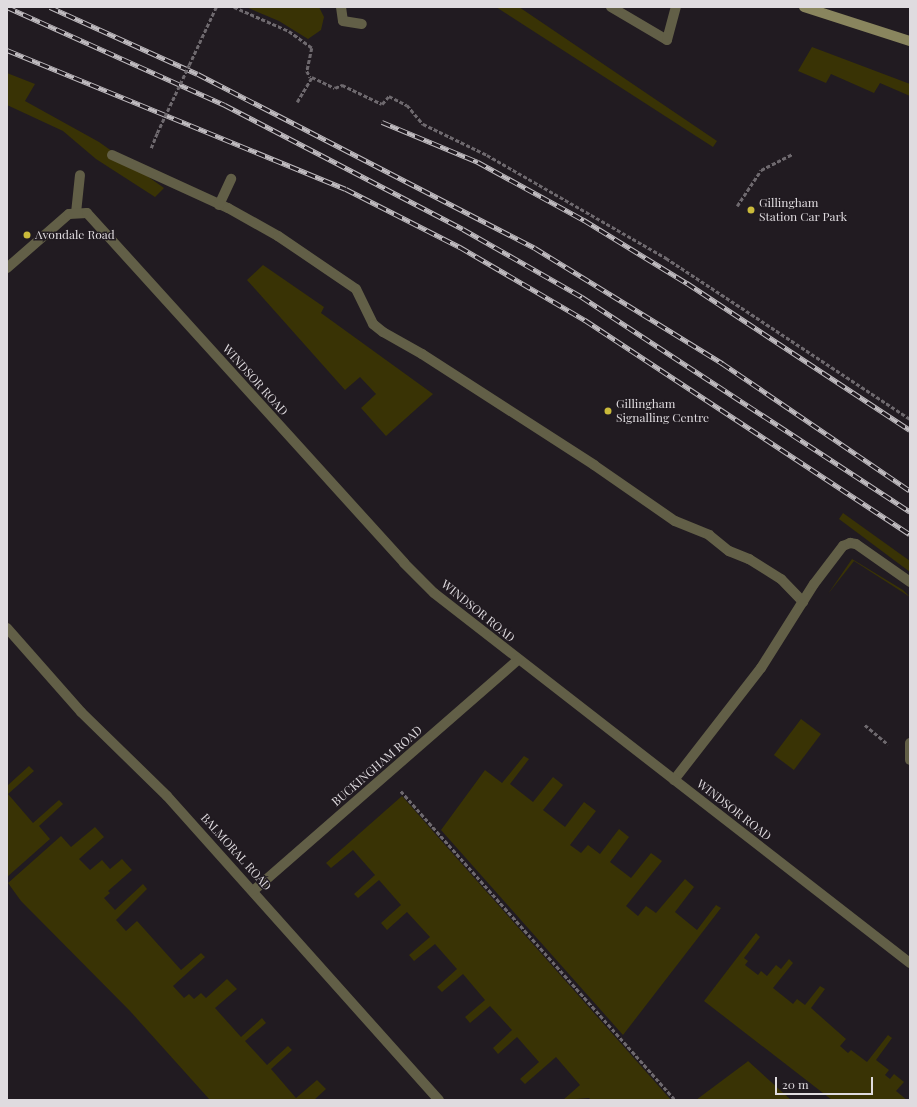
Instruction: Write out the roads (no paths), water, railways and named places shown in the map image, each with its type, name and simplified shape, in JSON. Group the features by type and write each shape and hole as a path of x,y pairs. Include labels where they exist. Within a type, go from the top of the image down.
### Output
{"street":[{"path":"341,7 343,21 362,24"},
{"path":"611,7 667,40 676,7"},
{"path":"804,7 905,40"},
{"path":"112,154 220,204 278,236 353,286 373,324 383,332 422,354 594,465 675,521 709,535 728,551 749,559 780,579 803,602"},
{"path":"7,268 69,214 76,213 80,175"},
{"path":"220,204 231,180"},
{"name":"WINDSOR ROAD","path":"76,213 87,213 404,563 434,593 518,660 910,963"},
{"path":"674,780 761,668 838,550 850,543 910,582"},
{"name":"BALMORAL ROAD","path":"7,628 81,712 167,796 254,891 439,1100"},
{"name":"BUCKINGHAM ROAD","path":"254,891 518,660"},
{"path":"910,743 910,760"}],"railway":[{"path":"7,7 225,105 463,229 582,297 910,512"},
{"path":"50,7 198,74 535,248 722,363 910,491"},
{"path":"7,50 346,189 460,247 585,320 910,534"},
{"path":"382,122 478,162 584,220 687,283 910,430"}],"place":[{"name":"Gillingham Station Car Park","path":"751,210"},
{"name":"Avondale Road","path":"27,235"},
{"name":"Gillingham Signalling Centre","path":"608,411"}]}
